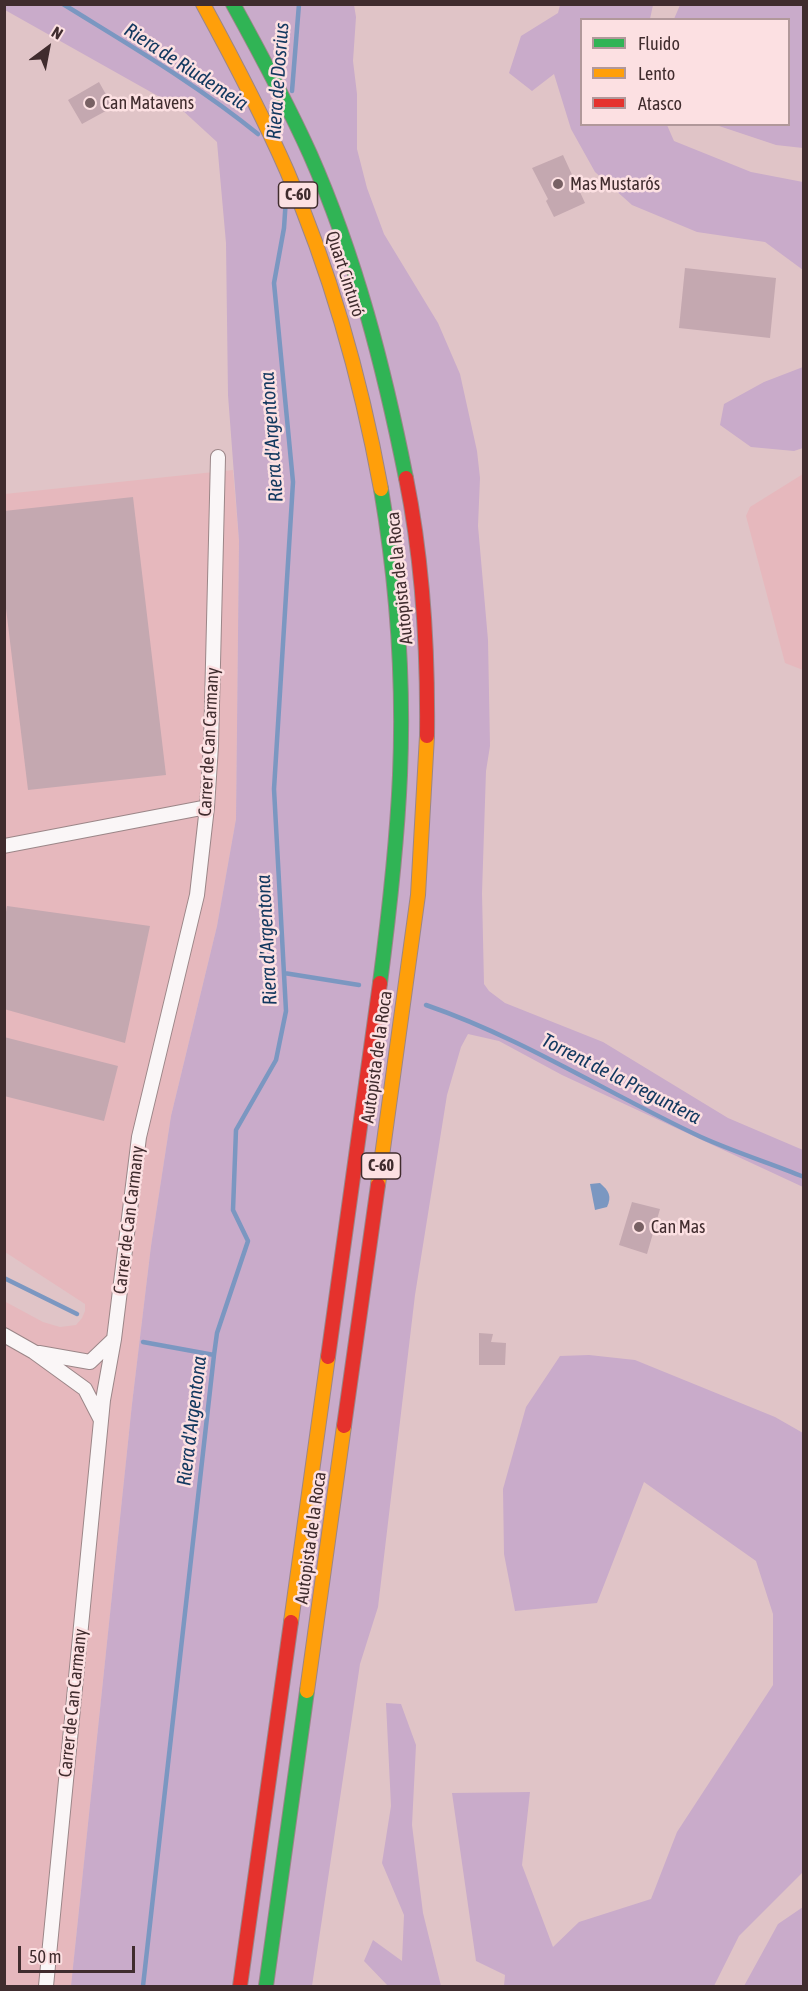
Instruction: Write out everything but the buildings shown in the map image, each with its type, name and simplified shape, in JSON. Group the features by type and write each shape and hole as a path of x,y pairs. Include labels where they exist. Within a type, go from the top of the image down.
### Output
{"highway":[{"name":"Quart Cinturó","path":"203,4 276,142 309,222 342,322 363,397"},
{"name":"Quart Cinturó","path":"233,4 284,99 315,169 342,235 377,346"},
{"name":"Autopista de la Roca","path":"266,1986 412,940 418,895 426,788 426,654 419,569 395,421 377,346"},
{"name":"Autopista de la Roca","path":"240,1986 395,868 401,707 395,585 387,521 363,397"}],"street":[{"name":"Carrer de Can Carmany","path":"46,1986 103,1400 114,1339 139,1137 196,895 207,807 211,746 218,457"},
{"path":"4,846 207,807"},
{"path":"4,1335 34,1352 85,1389 102,1422"},
{"path":"34,1352 90,1362 114,1339"}],"shaded area":[{"path":"5,4 354,5 356,17 353,61 357,94 357,149 367,188 384,234 438,323 460,374 477,451 480,478 478,526 488,640 490,746 486,771 482,893 484,984 489,991 505,1003 603,1042 728,1118 803,1150 803,1187 562,1075 499,1041 468,1034 461,1047 447,1095 415,1295 378,1607 360,1664 312,1986 71,1986 132,1404 151,1246 171,1116 217,926 236,819 239,541 228,395 226,243 217,142 181,109 5,10"},
{"path":"560,5 653,5 650,18 580,18 580,126 667,126 674,141 751,172 803,182 803,270 765,242 697,232 632,205 595,172 571,129 554,74 532,91 509,73 521,36 558,13"},
{"path":"680,5 803,5 803,148 776,145 719,126 790,126 790,18 674,18"},
{"path":"803,367 803,448 794,451 751,447 720,425 724,404 764,382"},
{"path":"233,470 239,541 236,819 217,926 171,1116 151,1246 132,1404 71,1986 5,1986 4,1301 43,1322 60,1327 76,1325 85,1311 85,1304 5,1252 5,494"},
{"path":"803,474 803,670 785,663 746,516 750,507"},
{"path":"589,1355 635,1360 775,1417 803,1433 803,1872 739,1936 714,1986 504,1986 505,1975 476,1961 452,1793 530,1792 522,1865 553,1947 579,1922 651,1899 677,1832 773,1685 773,1614 756,1561 644,1482 597,1603 515,1611 504,1554 503,1489 526,1407 560,1356"},
{"path":"386,1703 401,1704 416,1745 412,1825 423,1913 441,1986 388,1986 364,1961 373,1940 402,1961 404,1915 382,1863 391,1806"},
{"path":"803,1907 803,1986 744,1986 778,1924"}],"water":[{"path":"600,1183 607,1191 609,1200 607,1207 595,1210 590,1184"}],"waterway":[{"name":"Riera de Riudemeia","path":"63,4 187,82 258,134"},
{"name":"Riera de Dosrius","path":"292,91 299,4"},
{"name":"Riera d'Argentona","path":"143,1986 217,1333 248,1241 233,1210 236,1130 276,1060 286,1011 274,789 293,482 274,283 284,228 286,198"},
{"path":"284,973 359,985"},
{"name":"Torrent de la Preguntera","path":"426,1005 462,1018 531,1050 701,1137 804,1177"},
{"path":"4,1278 77,1314"},
{"path":"143,1342 214,1355"}],"traffic: fast":[{"path":"233,4 310,154 341,233 378,355 406,478"},
{"path":"380,983 395,853 401,739 398,632 381,489"},
{"path":"266,1986 307,1691"}],"traffic: slow":[{"path":"203,4 247,87 303,209 343,327 364,408 381,489"},
{"path":"378,1185 418,895 427,736"},
{"path":"291,1622 328,1357"},
{"path":"307,1691 344,1426"}],"traffic: jam":[{"path":"406,478 417,542 423,606 427,671 427,736"},
{"path":"328,1357 380,983"},
{"path":"344,1426 378,1185"},
{"path":"240,1986 291,1622"}],"place":[{"name":"Can Matavens","path":"90,103"},
{"name":"Mas Mustarós","path":"558,184"},
{"name":"Can Mas","path":"639,1227"}]}
